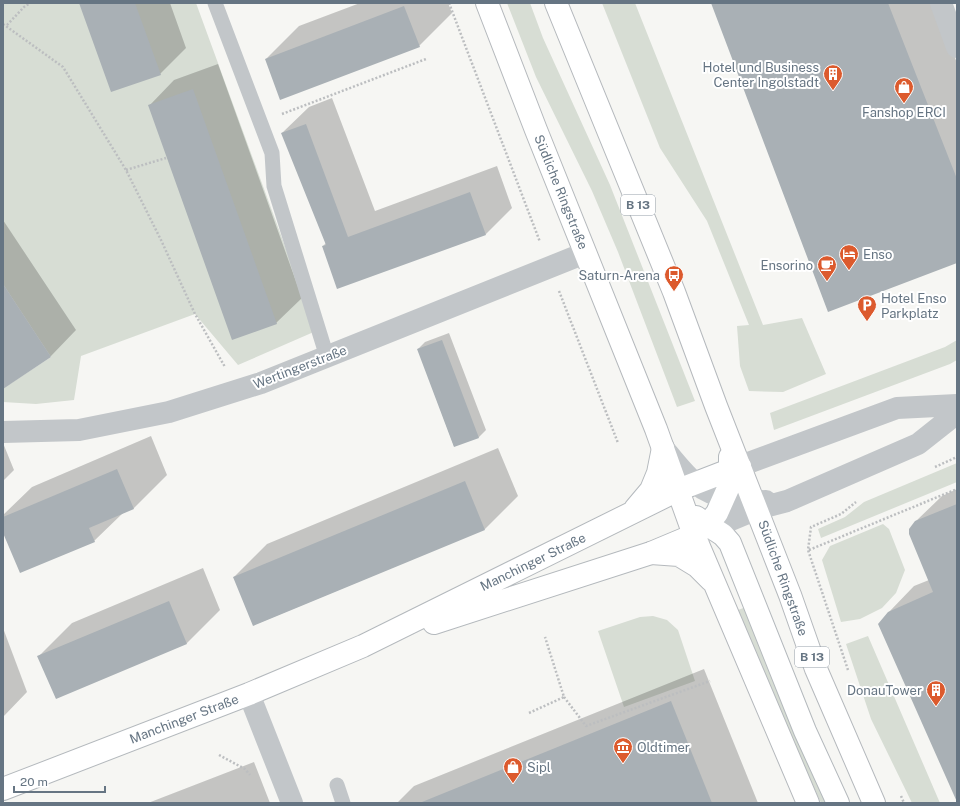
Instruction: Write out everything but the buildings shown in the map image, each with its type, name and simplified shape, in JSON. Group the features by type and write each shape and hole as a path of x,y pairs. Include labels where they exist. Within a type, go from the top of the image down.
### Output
{"main road":[{"name":"Südliche Ringstraße","path":"487,3 663,448 686,487 686,514 705,529 723,534 730,543 805,731 838,803"},
{"name":"Südliche Ringstraße","path":"556,3 674,292 730,441 735,468 755,505 790,595 816,669 874,803"},
{"path":"632,513 651,490 658,473 663,448"},
{"name":"Südliche Ringstraße","path":"724,498 735,468"},
{"path":"632,513 686,487 735,468"},
{"path":"705,529 717,513 724,498"},
{"name":"Manchinger Straße","path":"3,789 249,694 363,646 632,513 670,509 686,514"},
{"name":"Südliche Ringstraße","path":"705,529 714,584 808,803"},
{"name":"Manchinger Straße","path":"363,646 651,553 705,529"},
{"path":"651,553 680,555 697,566 714,584"}],"street":[{"path":"941,3 957,47"},
{"name":"Wertingerstraße","path":"3,432 79,430 169,412 261,383 585,253"},
{"path":"735,468 897,408 957,405"},
{"path":"686,487 755,505 787,501 918,444 957,413"},
{"name":"Manchinger Straße","path":"705,529 755,505"},
{"path":"249,694 292,803"}],"lane":[{"path":"214,3 272,152 274,186 327,356"},
{"path":"337,785 343,803"}],"path":[{"path":"7,25 24,7 30,3"},
{"path":"449,3 618,443"},
{"path":"3,24 7,25 63,67 126,170 161,240 195,314 238,390"},
{"path":"260,122 426,59"},
{"path":"126,170 166,158"},
{"path":"933,468 957,457"},
{"path":"808,550 957,489"},
{"path":"850,676 808,550 811,527 841,514 862,498"},
{"path":"545,637 564,697 586,726 710,681"},
{"path":"529,713 564,697"},
{"path":"219,755 245,770 254,778"},
{"path":"898,789 904,803"}],"shaded area":[{"path":"3,3 196,3 316,331 238,365 195,314 81,356 74,400 36,404 3,402 3,375 10,384 51,357 3,284"},
{"path":"507,3 530,3 543,38 610,185 695,401 677,407 618,252 592,191 536,77"},
{"path":"602,3 635,3 763,325 802,318 826,374 783,392 749,391 740,366 737,326 749,325 707,221 660,148"},
{"path":"957,340 957,360 950,364 774,430 770,413 945,347"},
{"path":"957,463 957,482 821,538 818,529 845,517 864,502"},
{"path":"883,524 889,529 905,570 896,593 882,608 860,619 841,622 822,560 830,546"},
{"path":"746,607 827,803 821,803 785,723 738,610"},
{"path":"653,616 667,620 678,630 695,681 624,707 598,631 640,617"},
{"path":"868,636 940,803 912,803 871,719 846,644"}],"place":[{"name":"Hotel und Business Center Ingolstadt","path":"833,91"},
{"name":"Fanshop ERCI","path":"904,104"},
{"name":"Enso","path":"849,271"},
{"name":"Ensorino","path":"827,282"},
{"name":"Saturn-Arena","path":"674,292"},
{"name":"Hotel Enso Parkplatz","path":"867,322"},
{"name":"DonauTower","path":"936,707"},
{"name":"Oldtimer","path":"623,764"},
{"name":"Sipl","path":"513,784"}]}
